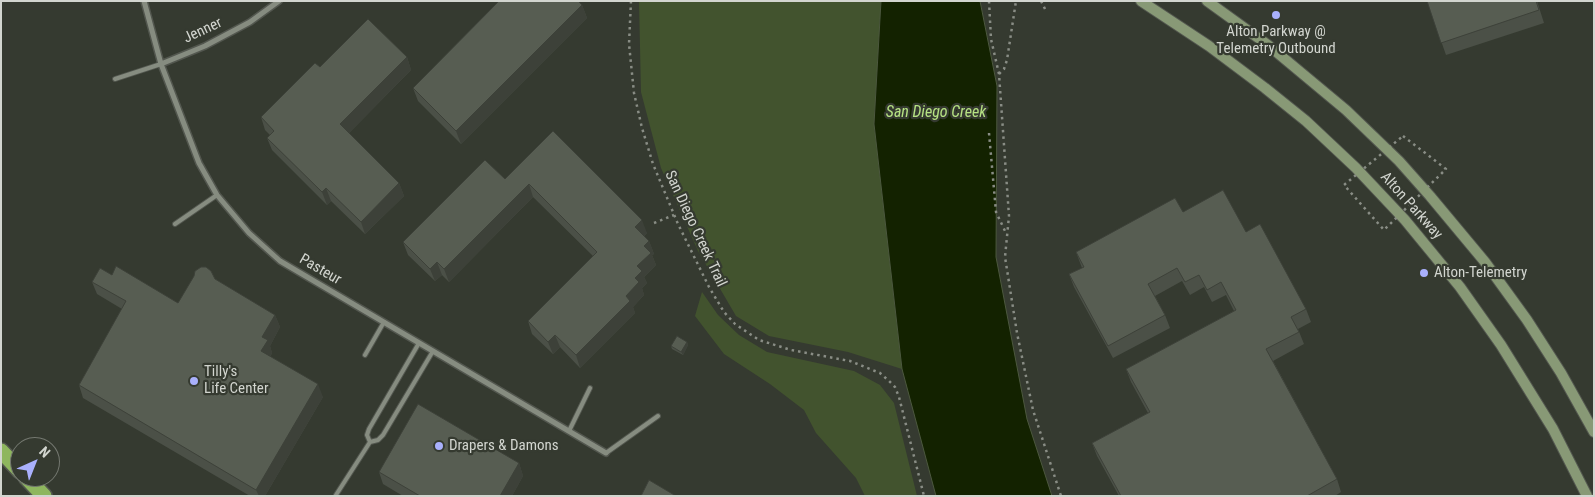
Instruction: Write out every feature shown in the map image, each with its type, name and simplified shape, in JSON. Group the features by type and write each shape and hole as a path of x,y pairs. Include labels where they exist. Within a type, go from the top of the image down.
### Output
{"highway":[{"path":"1,451 10,460"}],"main road":[{"name":"Alton Parkway","path":"1141,1 1209,46 1266,88 1332,146 1372,184 1400,215 1460,287 1501,345 1553,429 1587,496"},
{"name":"Alton Parkway","path":"1207,1 1268,45 1329,95 1399,161 1426,190 1480,255 1527,320 1561,373 1594,432"}],"street":[{"name":"Pasteur","path":"144,1 161,64 199,163 217,195 249,233 280,261 606,453"},
{"name":"Jenner","path":"161,64 205,46 250,22 279,1"}],"lane":[{"path":"114,79 161,64"},
{"path":"175,224 217,195"},
{"path":"365,355 384,322"},
{"path":"370,442 369,429 419,343"},
{"path":"336,495 370,442 378,440 383,435 433,351"},
{"path":"569,431 590,388"},
{"path":"606,453 658,416"}],"path":[{"name":"San Diego Creek Trail","path":"632,1 629,44 634,93 653,164 674,215 709,287 724,312 735,324 765,343 850,361 880,373 889,380 895,387 899,397 924,496"},
{"path":"988,1 994,60 999,74 1009,216 1004,257 1033,410 1061,496"},
{"path":"999,74 1004,69 1007,60 1016,1"},
{"path":"1041,1 1046,11"},
{"path":"989,133 996,212 1006,234"},
{"path":"1366,211 1384,230 1446,170 1403,136"},
{"path":"654,224 674,215"}],"shaded area":[{"path":"639,1 881,1 874,124 902,369 848,352 769,336 736,316 698,251 661,168 641,92"},
{"path":"702,292 718,315 739,335 767,352 854,371 880,385 894,403 917,496 865,496 856,478 816,433 804,410 770,384 724,354 695,316"}],"water":[{"name":"San Diego Creek","path":"881,1 980,1 997,86 996,257 1027,419 1052,496 936,496 902,369 874,124"}],"building":[{"path":"499,1 578,1 582,5 456,131 413,88"},
{"path":"1427,1 1536,1 1539,10 1441,43"},
{"path":"368,19 407,57 340,124 399,183 361,222 326,188 322,192 267,138 274,131 261,117 315,63 320,67"},
{"path":"553,131 642,220 635,227 649,241 644,246 651,253 637,266 642,271 635,278 639,282 626,296 630,301 576,355 555,335 548,342 528,321 597,252 529,184 444,269 437,262 430,269 403,242 485,160 505,179"},
{"path":"1223,190 1246,232 1260,224 1306,309 1291,317 1299,332 1266,349 1337,479 1307,496 1121,496 1092,443 1150,412 1126,369 1236,310 1221,282 1207,290 1199,275 1185,282 1177,268 1148,284 1165,315 1108,346 1069,274 1084,267 1076,252 1175,198 1183,212"},
{"name":"Tilly's Life Center","path":"116,266 178,303 195,271 201,267 206,267 211,271 215,279 275,315 262,337 268,340 261,351 318,384 256,490 79,385 126,301 92,282 100,268 112,275"},
{"path":"677,336 687,342 681,352 671,346"},
{"name":"Drapers & Damons","path":"418,404 519,463 500,496 420,496 379,472"},
{"path":"649,480 676,496 641,496"}],"place":[{"name":"Alton Parkway @ Telemetry Outbound","path":"1276,15"},
{"name":"Alton-Telemetry","path":"1424,273"},
{"name":"Tilly's Life Center","path":"194,381"},
{"name":"Drapers & Damons","path":"439,446"}]}
